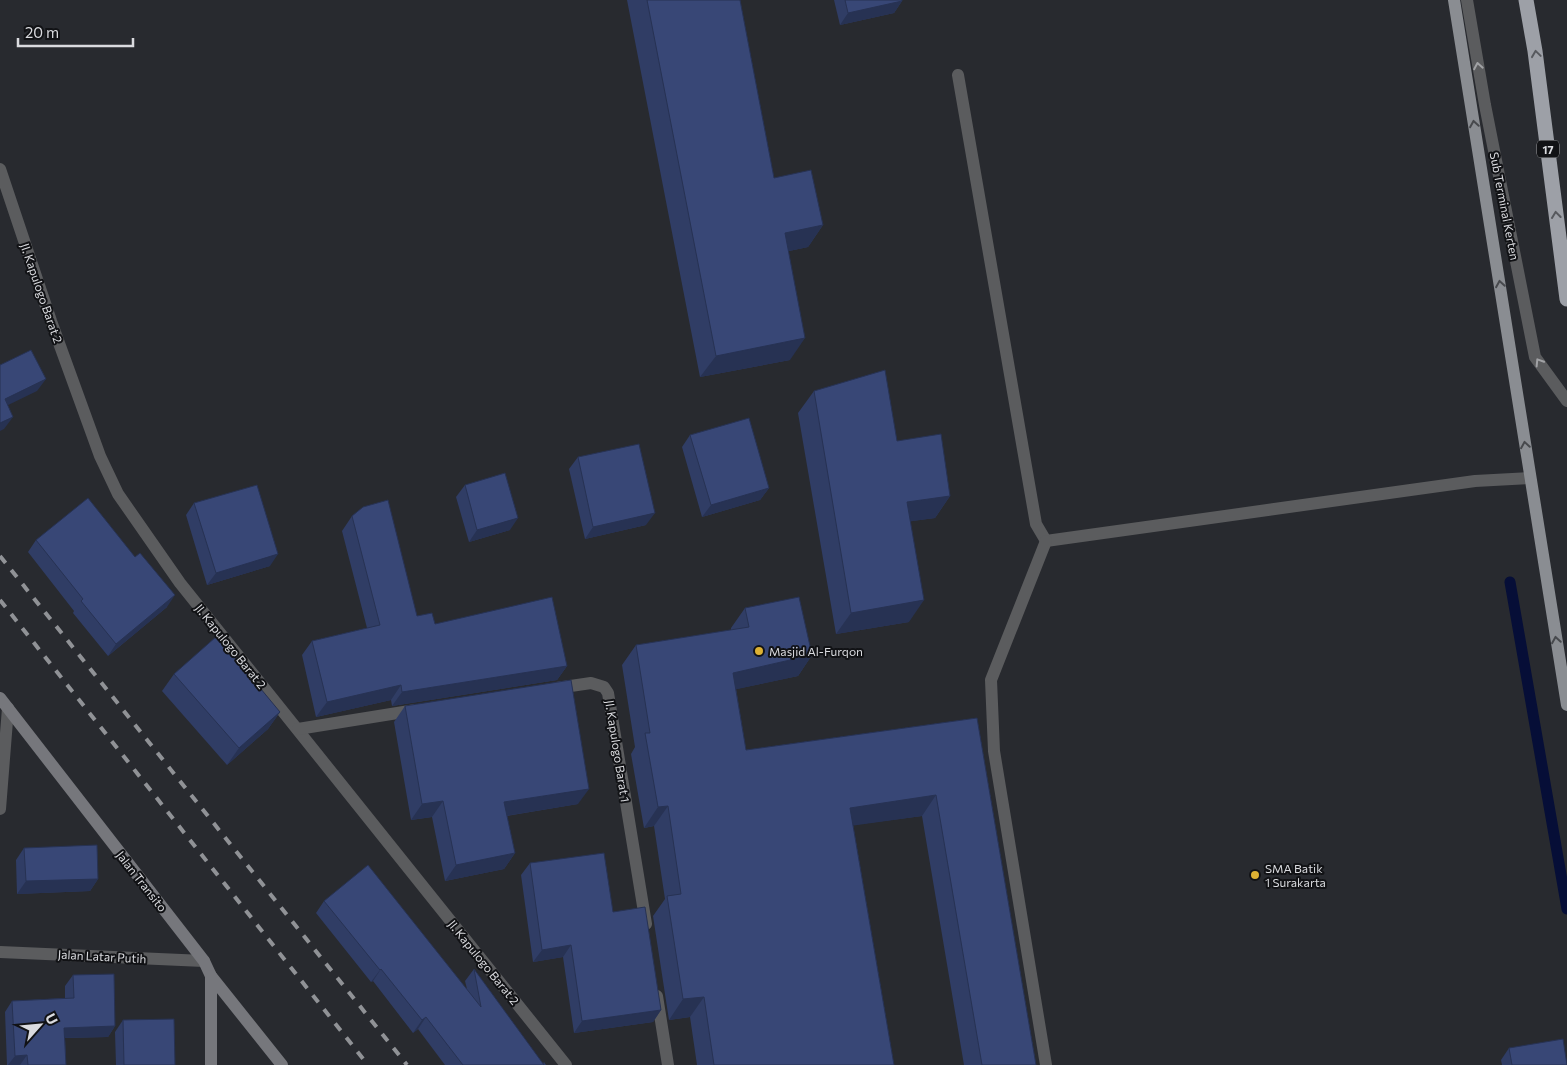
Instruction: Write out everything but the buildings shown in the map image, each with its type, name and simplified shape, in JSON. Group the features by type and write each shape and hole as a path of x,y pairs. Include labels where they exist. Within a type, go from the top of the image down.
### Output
{"highway":[{"name":"17","path":"1526,0 1535,51 1567,299"}],"main road":[{"path":"1454,0 1567,705"}],"street":[{"name":"Sub Terminal Kerten","path":"1467,0 1484,105 1535,356 1567,401"},
{"path":"958,75 1036,524 1046,541"},
{"name":"Jl. Kapulogo Barat 2","path":"0,169 50,321 100,456 118,494 180,583 566,1065"},
{"path":"1046,541 1475,481 1530,478"},
{"path":"1046,541 991,680 994,751 1046,1065"},
{"name":"Jl. Kapulogo Barat 1","path":"542,690 592,683 604,687 608,693 648,938"},
{"path":"0,809 4,703"},
{"name":"Jalan Transito","path":"4,703 204,961 211,976 282,1065"},
{"path":"298,729 425,709"},
{"name":"Jalan Latar Putih","path":"0,952 204,961"},
{"path":"211,976 211,1065"},
{"path":"656,987 668,1065"}],"waterway":[{"path":"1510,582 1567,909"}],"railway":[{"path":"0,556 407,1065"},
{"path":"0,600 368,1065"}],"place":[{"name":"Masjid Al-Furqon","path":"759,651"},
{"name":"SMA Batik 1 Surakarta","path":"1255,875"}]}
